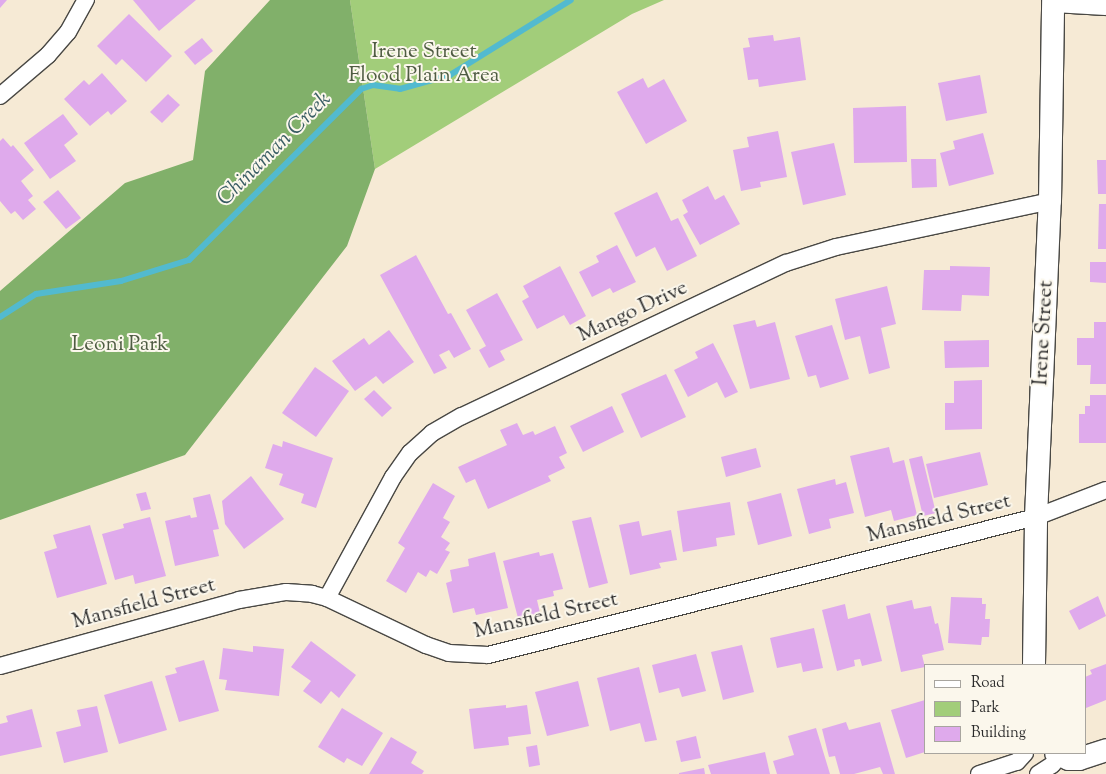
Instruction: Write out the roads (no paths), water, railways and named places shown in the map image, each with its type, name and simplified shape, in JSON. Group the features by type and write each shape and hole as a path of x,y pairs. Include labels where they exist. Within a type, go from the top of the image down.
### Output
{"street":[{"path":"0,96 48,55 68,32 86,0"},
{"path":"1053,2 1106,7"},
{"name":"Irene Street","path":"1034,664 1036,517 1050,201 1053,2"},
{"name":"Mango Drive","path":"327,598 393,477 410,453 432,433 462,416 777,268 809,255 836,247 1050,201"},
{"name":"Mansfield Street","path":"0,666 264,594 295,593 327,598 426,646 449,653 488,655 1036,517 1106,490"},
{"path":"1038,774 1052,765 1058,754 1080,759 1106,750"},
{"path":"980,774 1017,762 1024,754"}],"waterway":[{"name":"Chinaman Creek","path":"0,317 36,294 121,281 189,260 361,89 373,85 400,89 450,75 571,0"}],"park label":[{"name":"Irene Street Flood Plain Area","path":"424,64"},
{"name":"Leoni Park","path":"120,345"}]}
